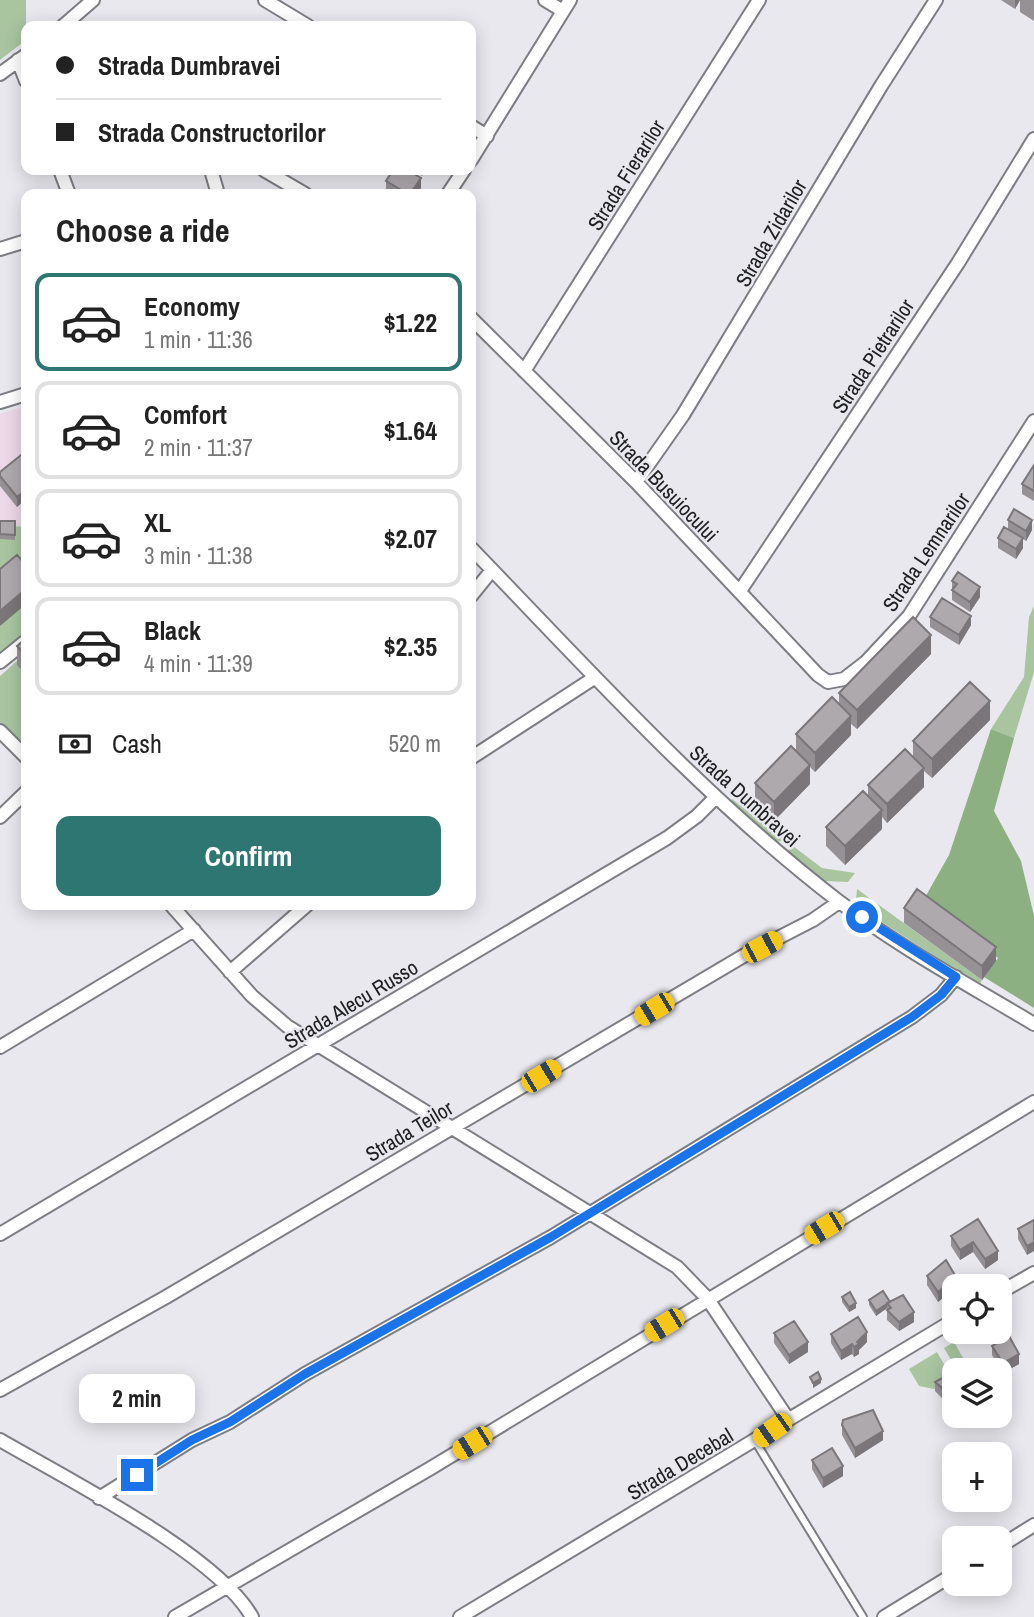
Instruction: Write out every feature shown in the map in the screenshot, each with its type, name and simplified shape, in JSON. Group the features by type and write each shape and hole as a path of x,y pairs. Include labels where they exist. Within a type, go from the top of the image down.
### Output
{"street":[{"path":"69,21 93,0"},
{"path":"265,0 300,21"},
{"path":"476,152 567,6 545,0"},
{"name":"Strada Fierarilor","path":"524,371 760,0"},
{"name":"Strada Zidarilor","path":"636,482 683,415 859,121 936,0"},
{"path":"0,74 21,58"},
{"path":"476,129 487,136"},
{"name":"Strada Pietrarilor","path":"740,591 958,263 1034,139"},
{"path":"273,175 296,189"},
{"path":"0,249 21,242"},
{"name":"Strada Busuiocului","path":"476,323 636,482 818,675 828,682"},
{"path":"0,402 21,396"},
{"name":"Strada Lemnarilor","path":"828,682 844,679 866,662 909,616 1034,421"},
{"name":"Strada Dumbravei","path":"476,553 594,678 715,797 839,902 1034,1024"},
{"path":"476,590 492,570"},
{"path":"0,662 21,645"},
{"path":"476,755 594,678"},
{"path":"0,731 21,752"},
{"path":"0,817 21,797"},
{"name":"Strada Alecu Russo","path":"0,1234 667,838 697,816 715,797"},
{"name":"Strada Teilor","path":"0,1390 166,1297 745,955 813,920 839,902"},
{"path":"176,910 252,996 287,1026 677,1267 707,1298 788,1419"},
{"path":"230,972 301,910"},
{"path":"0,1047 194,930"},
{"path":"99,1498 192,1440 230,1422 305,1374 470,1284 912,1017 941,995 956,977"},
{"path":"175,1617 431,1468 707,1298 1034,1102"},
{"path":"1012,1286 1034,1273"},
{"name":"Strada Decebal","path":"460,1617 942,1327"},
{"path":"0,1440 161,1536 228,1585 243,1600 252,1617"},
{"path":"1012,1538 1034,1525"},
{"path":"884,1617 942,1581"}],"lane":[{"path":"755,1441 863,1617"}],"shaded area":[{"path":"21,408 21,527 0,525 0,414"}],"green space":[{"path":"0,0 26,0 26,21 21,21 21,44 0,60"},
{"path":"0,525 21,527 21,638 0,655"},
{"path":"1034,606 1034,672 1014,738 991,729 1024,677 1029,617"},
{"path":"21,657 21,745 0,724 0,676"},
{"path":"991,729 1014,738 994,811 1021,861 1034,916 1034,1008 984,977 998,958 923,901 949,855"},
{"path":"732,799 785,840 777,842 729,802"},
{"path":"793,846 822,868 855,873 848,882 824,881 787,851"},
{"path":"857,889 982,980 979,985 865,911 856,900"},
{"path":"955,1344 963,1358 950,1358 944,1348"},
{"path":"937,1352 942,1361 942,1384 934,1389 919,1386 909,1369"}],"building":[{"path":"390,175 416,175 421,178 413,189 400,189 386,181"},
{"path":"21,455 21,494 17,497 0,476 0,472"},
{"path":"1034,465 1034,491 1022,484"},
{"path":"1014,509 1032,520 1026,531 1008,520"},
{"path":"0,521 15,521 15,535 0,534"},
{"path":"1004,527 1023,538 1016,549 998,538"},
{"path":"17,555 21,559 21,593 0,611 0,569"},
{"path":"958,572 980,587 970,602 952,590 957,584 952,581"},
{"path":"942,598 971,616 959,635 930,617"},
{"path":"913,617 931,635 857,710 839,693"},
{"path":"970,682 990,701 932,759 913,741"},
{"path":"832,697 851,716 815,753 796,734"},
{"path":"791,746 810,765 774,802 755,783"},
{"path":"905,749 924,768 887,804 868,785"},
{"path":"863,791 882,810 845,846 826,827"},
{"path":"917,889 996,947 982,966 904,908"},
{"path":"978,1219 998,1251 985,1259 973,1242 960,1250 951,1236"},
{"path":"1034,1220 1034,1242 1027,1246 1018,1229"},
{"path":"946,1260 954,1274 942,1274 942,1289 938,1292 927,1276"},
{"path":"883,1291 890,1302 876,1311 869,1300"},
{"path":"850,1292 856,1303 849,1307 842,1297"},
{"path":"903,1295 914,1312 899,1322 887,1310 891,1308 887,1303"},
{"path":"858,1317 867,1332 857,1342 859,1344 854,1347 852,1344 841,1351 831,1334"},
{"path":"794,1321 808,1342 789,1355 774,1333"},
{"path":"1012,1341 1019,1354 1012,1358 1000,1358 992,1346 1012,1344"},
{"path":"818,1372 821,1379 813,1383 810,1377"},
{"path":"942,1378 942,1389 941,1387 935,1382"},
{"path":"873,1410 883,1431 855,1448 842,1425 843,1420"},
{"path":"832,1448 843,1466 823,1478 812,1460"}],"route":[{"path":"137,1475 192,1440 230,1422 305,1374 551,1237 912,1017 950,987 956,977 862,917"}]}
